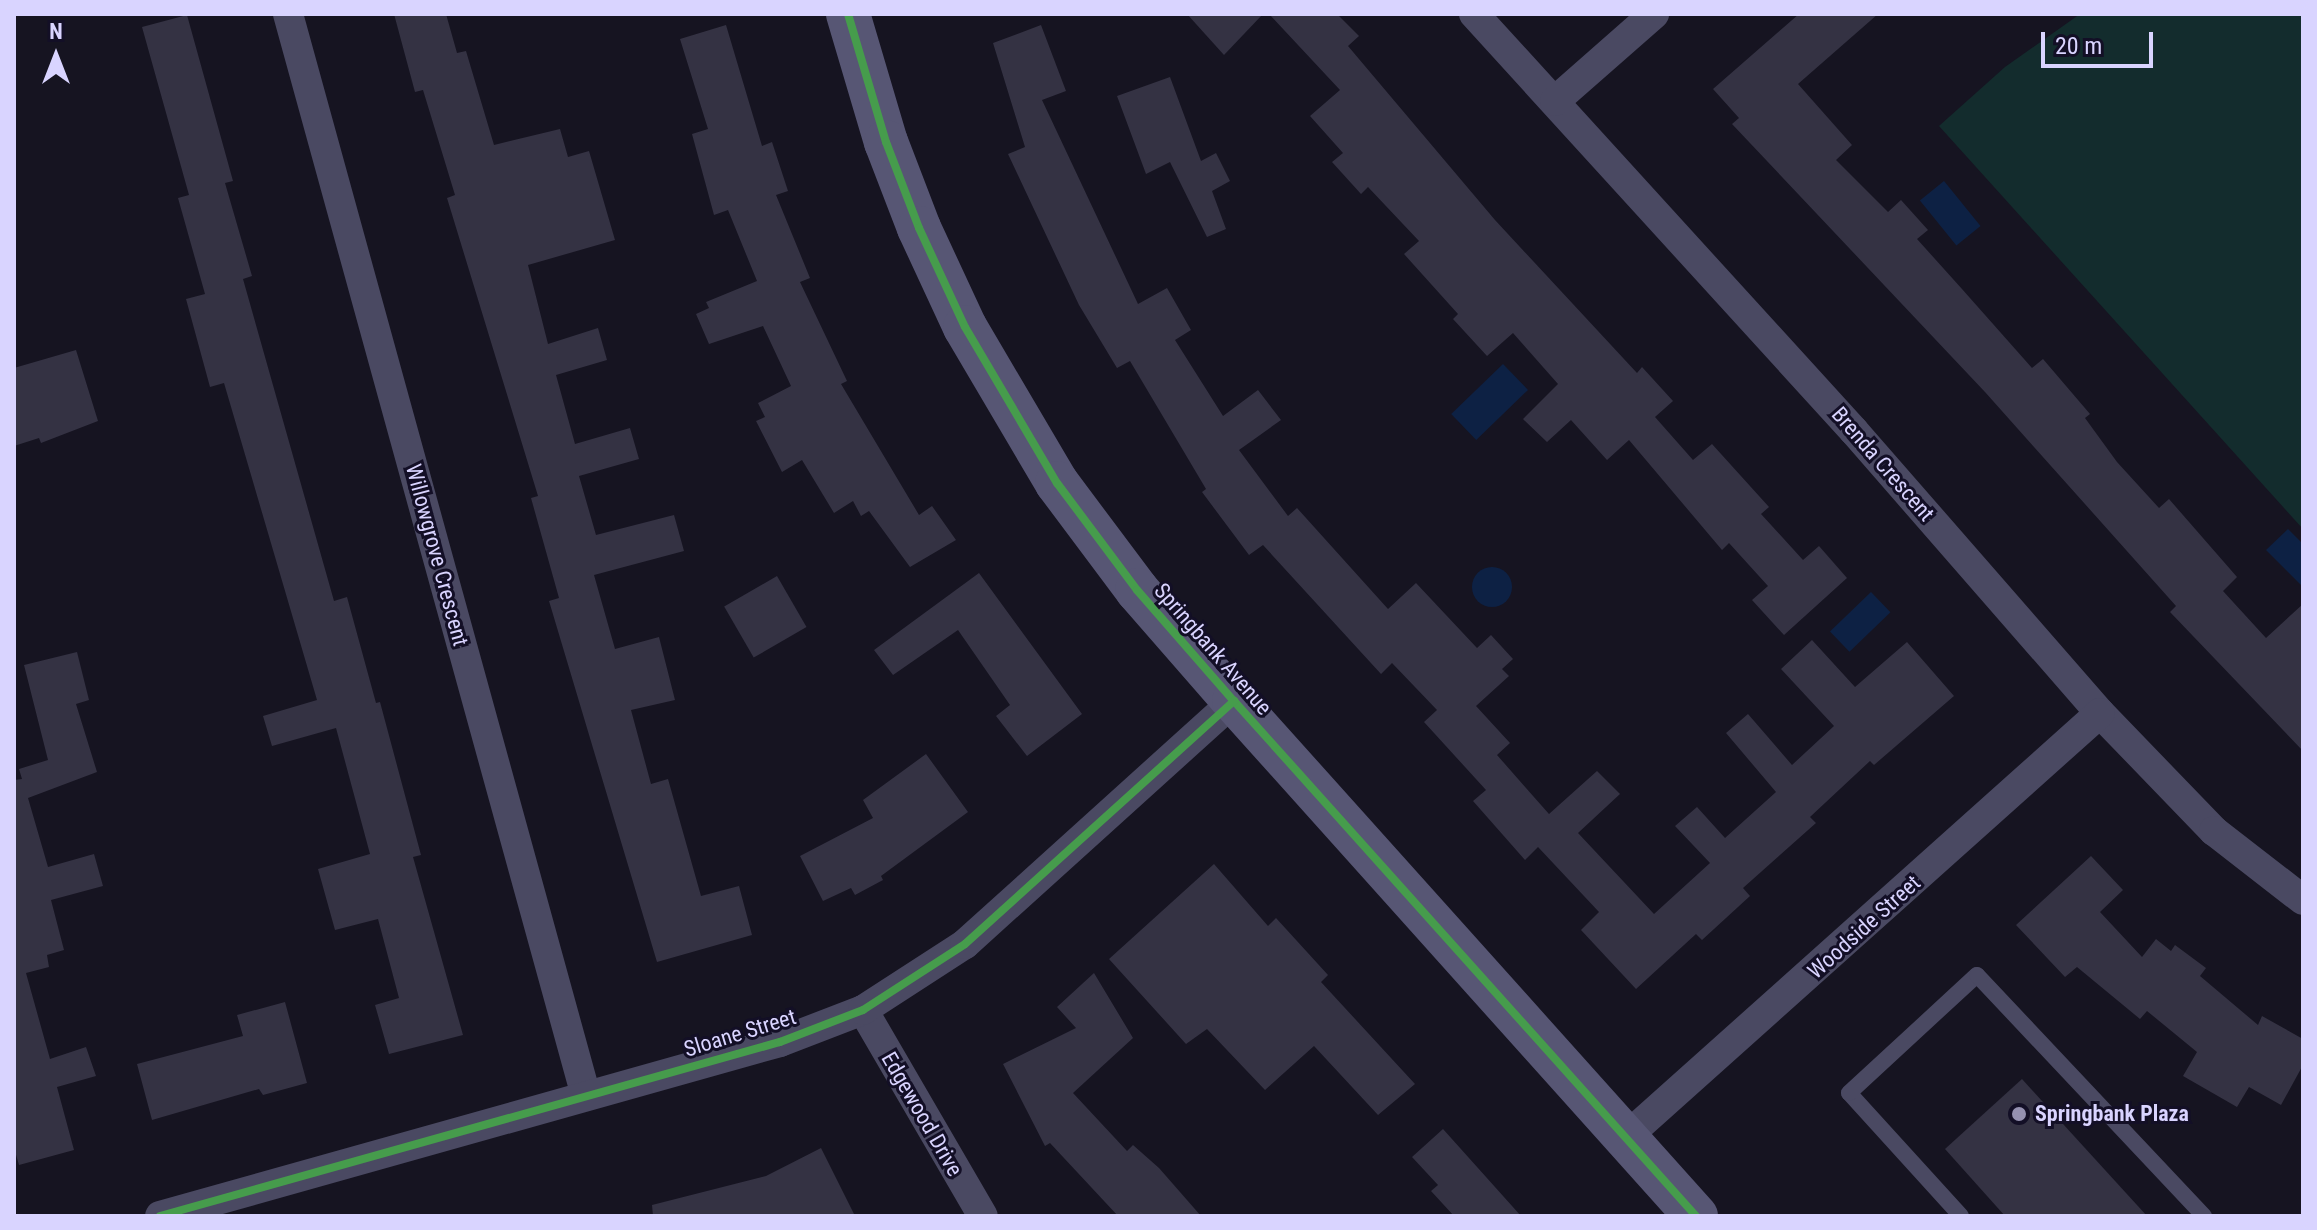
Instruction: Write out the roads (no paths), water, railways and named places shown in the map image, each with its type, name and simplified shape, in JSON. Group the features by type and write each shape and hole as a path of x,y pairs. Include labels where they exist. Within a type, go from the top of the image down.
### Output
{"main road":[{"name":"Springbank Avenue","path":"848,14 886,142 919,228 976,347 1057,483 1137,590 1696,1216"}],"street":[{"name":"Willowgrove Crescent","path":"288,14 586,1096"},
{"name":"Brenda Crescent","path":"1474,14 1870,448 2100,713 2214,831 2303,900"},
{"path":"1555,101 1654,14"},
{"name":"Sloane Street","path":"160,1216 780,1042 863,1010 965,944 1234,701"},
{"name":"Woodside Street","path":"1625,1138 2100,713"},
{"name":"Edgewood Drive","path":"863,1010 983,1216"}],"lane":[{"path":"1961,1216 1849,1093 1977,975 2204,1216"}],"water":[{"path":"1944,181 1981,226 1956,246 1920,201"},
{"path":"1503,364 1528,390 1476,440 1451,414"},
{"path":"2288,529 2303,544 2303,587 2266,550"},
{"path":"1492,567 1506,573 1512,587 1506,601 1492,607 1478,601 1472,587 1478,573"},
{"path":"1871,592 1890,612 1849,652 1830,632"}],"place":[{"name":"Springbank Plaza","path":"2019,1114"}]}
